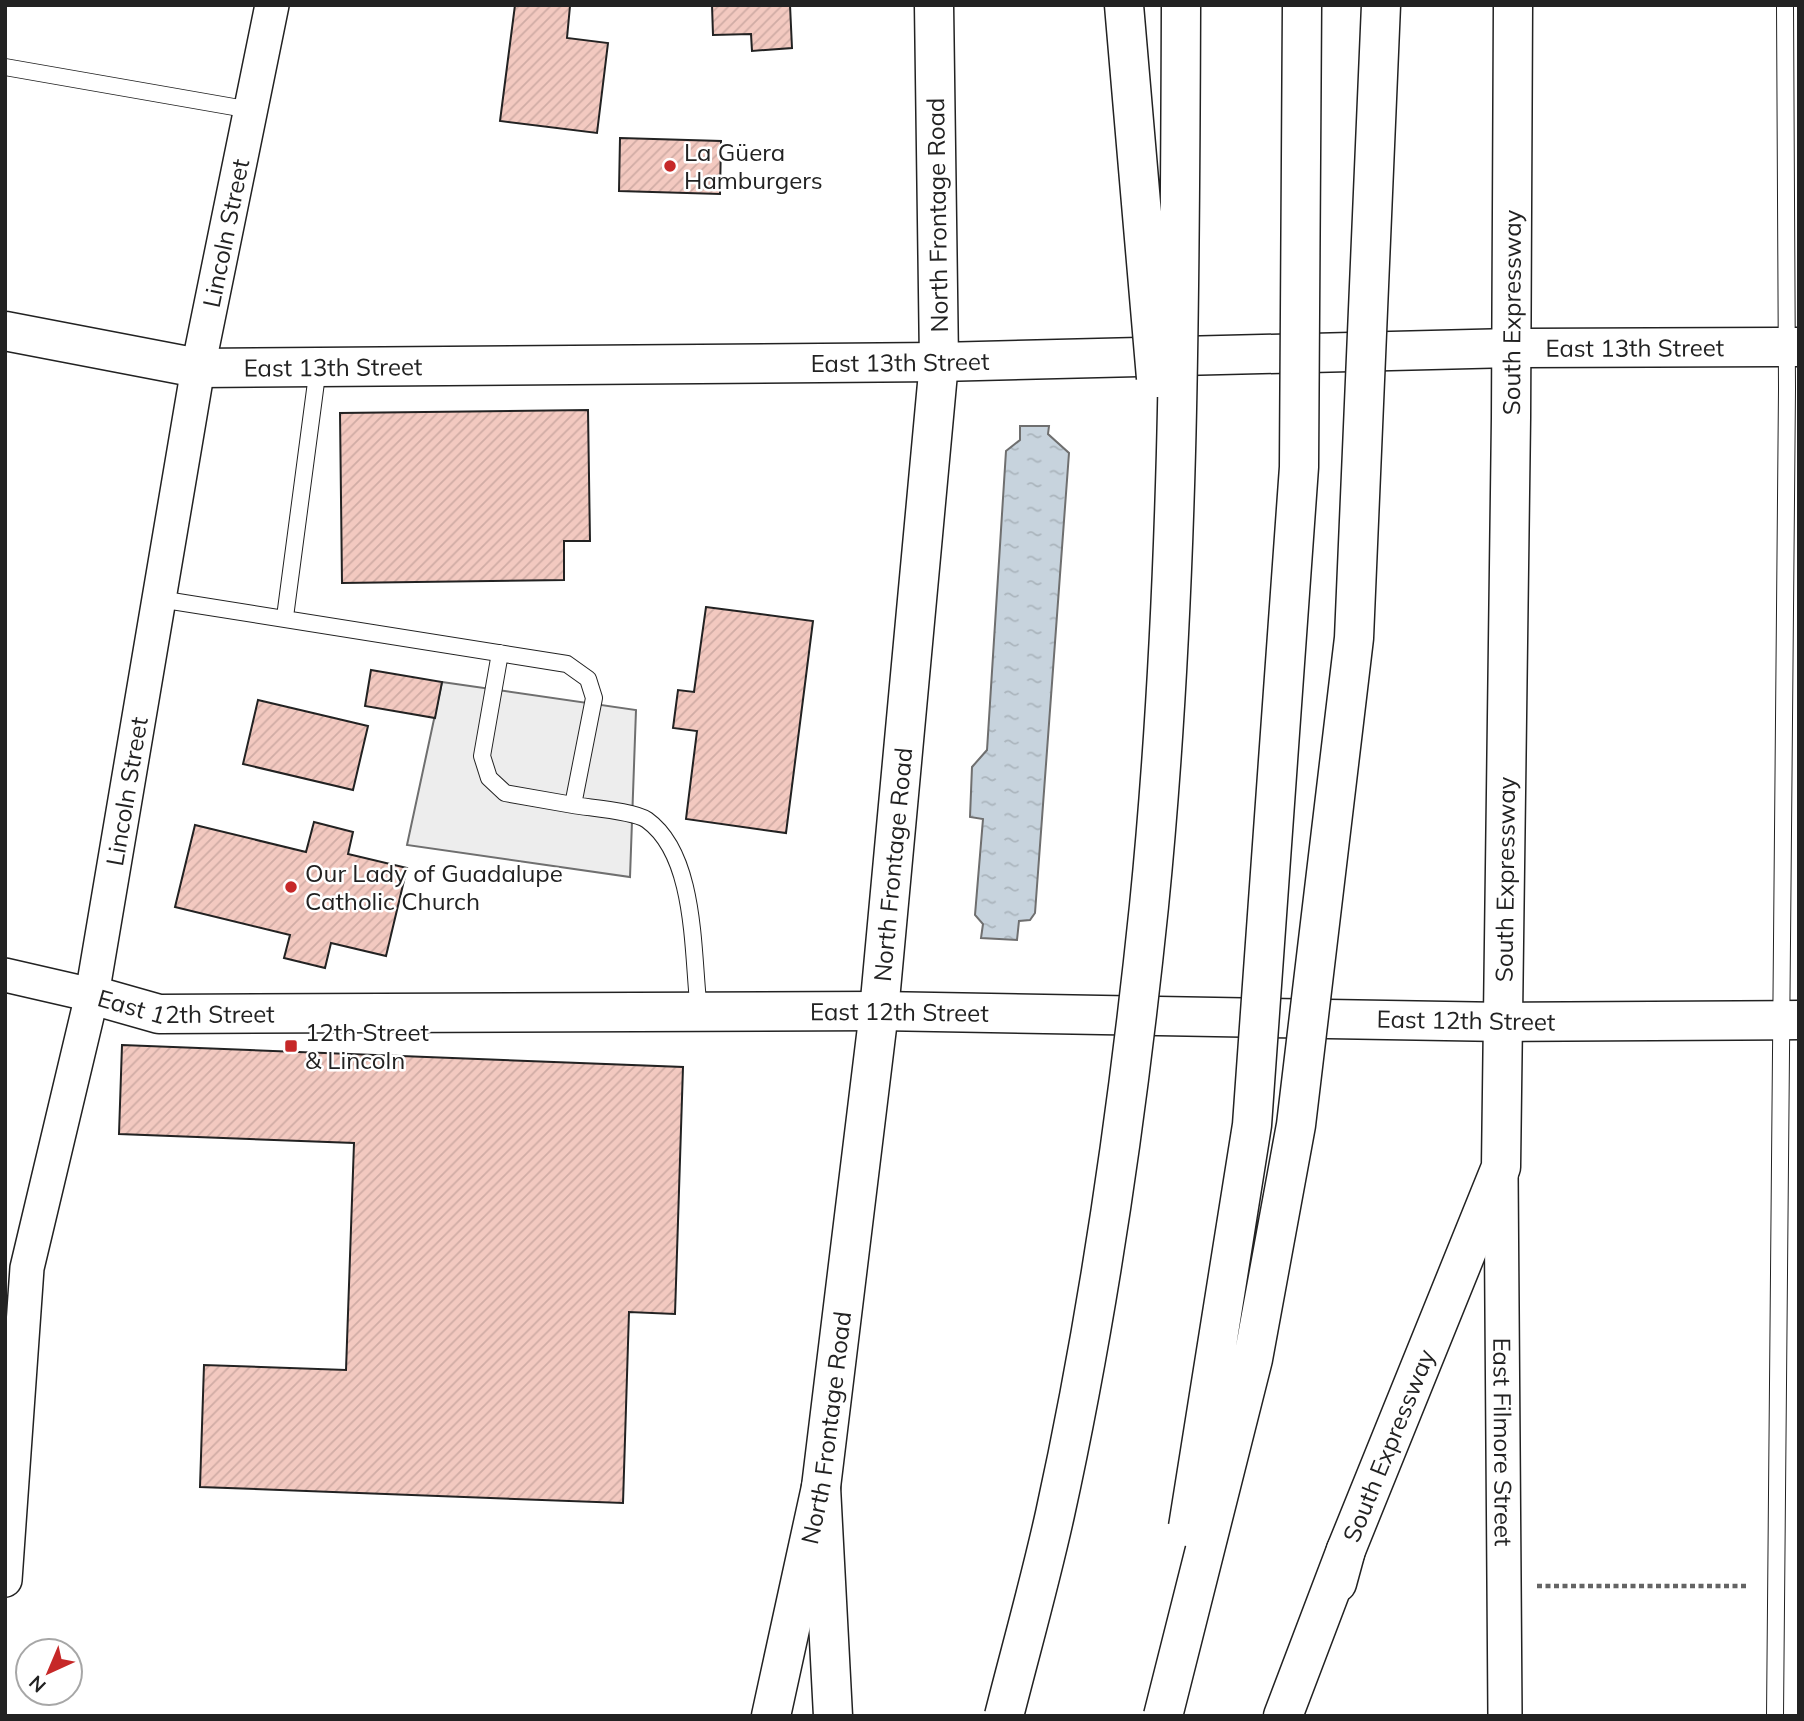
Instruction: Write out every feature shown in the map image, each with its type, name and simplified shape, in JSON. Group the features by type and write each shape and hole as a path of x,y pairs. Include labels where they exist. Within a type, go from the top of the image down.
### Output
{"main road":[{"name":"North Frontage Road","path":"771,1716 821,1487 879,1011 940,362 934,5"},
{"path":"1124,5 1173,572"},
{"path":"1004,1716 1057,1503 1084,1373 1111,1202 1149,905 1173,572 1180,240 1181,5"},
{"path":"1162,1716 1191,1506 1252,1125 1300,467 1301,5"},
{"path":"1162,1716 1253,1359 1296,1125 1354,638 1381,5"},
{"name":"South Expressway","path":"1298,1716 1346,1550 1501,1167 1512,348 1513,5"},
{"name":"East 13th Street","path":"5,331 198,368 940,362 1512,348 1793,347"},
{"name":"East 12th Street","path":"92,995 159,1014 879,1011 1504,1022 1790,1020"},
{"path":"821,1487 833,1716"},
{"path":"1283,1716 1346,1550"}],"street":[{"name":"Lincoln Street","path":"5,1580 27,1268 92,995 198,368 272,5"},
{"name":"East 12th Street","path":"5,975 92,995"},
{"name":"East Filmore Street","path":"1501,1167 1504,1716"}],"lane":[{"path":"1775,1716 1790,1020 1793,347 1785,5"},
{"path":"5,67 251,110"},
{"path":"285,617 318,367"},
{"path":"159,599 567,664 588,679 594,698 573,805"},
{"path":"500,653 482,756 489,778 505,793 645,818 671,844 685,883 699,1012"}],"path":[{"path":"1504,1586 1776,1586"}],"shaded area":[{"path":"442,682 636,710 630,877 407,845"}],"water":[{"path":"1020,426 1049,426 1048,434 1069,453 1035,913 1030,920 1019,921 1017,940 981,938 983,924 975,915 983,819 970,817 972,767 987,750 1006,451 1020,440"}],"building":[{"path":"515,5 570,6 567,38 608,43 597,133 500,121"},
{"path":"712,5 790,5 792,48 752,51 751,34 713,35"},
{"name":"La Güera Hamburgers","path":"620,138 721,141 720,194 619,191"},
{"path":"588,410 590,541 564,541 564,580 342,583 340,413"},
{"path":"706,607 813,621 786,833 686,819 697,731 673,728 678,690 694,692"},
{"path":"371,670 442,682 435,718 365,706"},
{"path":"258,700 368,726 353,790 243,764"},
{"name":"Our Lady of Guadalupe Catholic Church","path":"314,822 353,832 348,854 407,868 386,956 331,943 325,968 284,958 290,935 175,907 195,825 306,852"},
{"path":"122,1045 683,1067 675,1314 629,1312 623,1503 200,1487 204,1365 346,1370 354,1143 119,1134"}],"place":[{"name":"La Güera Hamburgers","path":"670,166"},
{"name":"Our Lady of Guadalupe Catholic Church","path":"291,887"},
{"name":"12th Street & Lincoln","path":"291,1046"}]}
